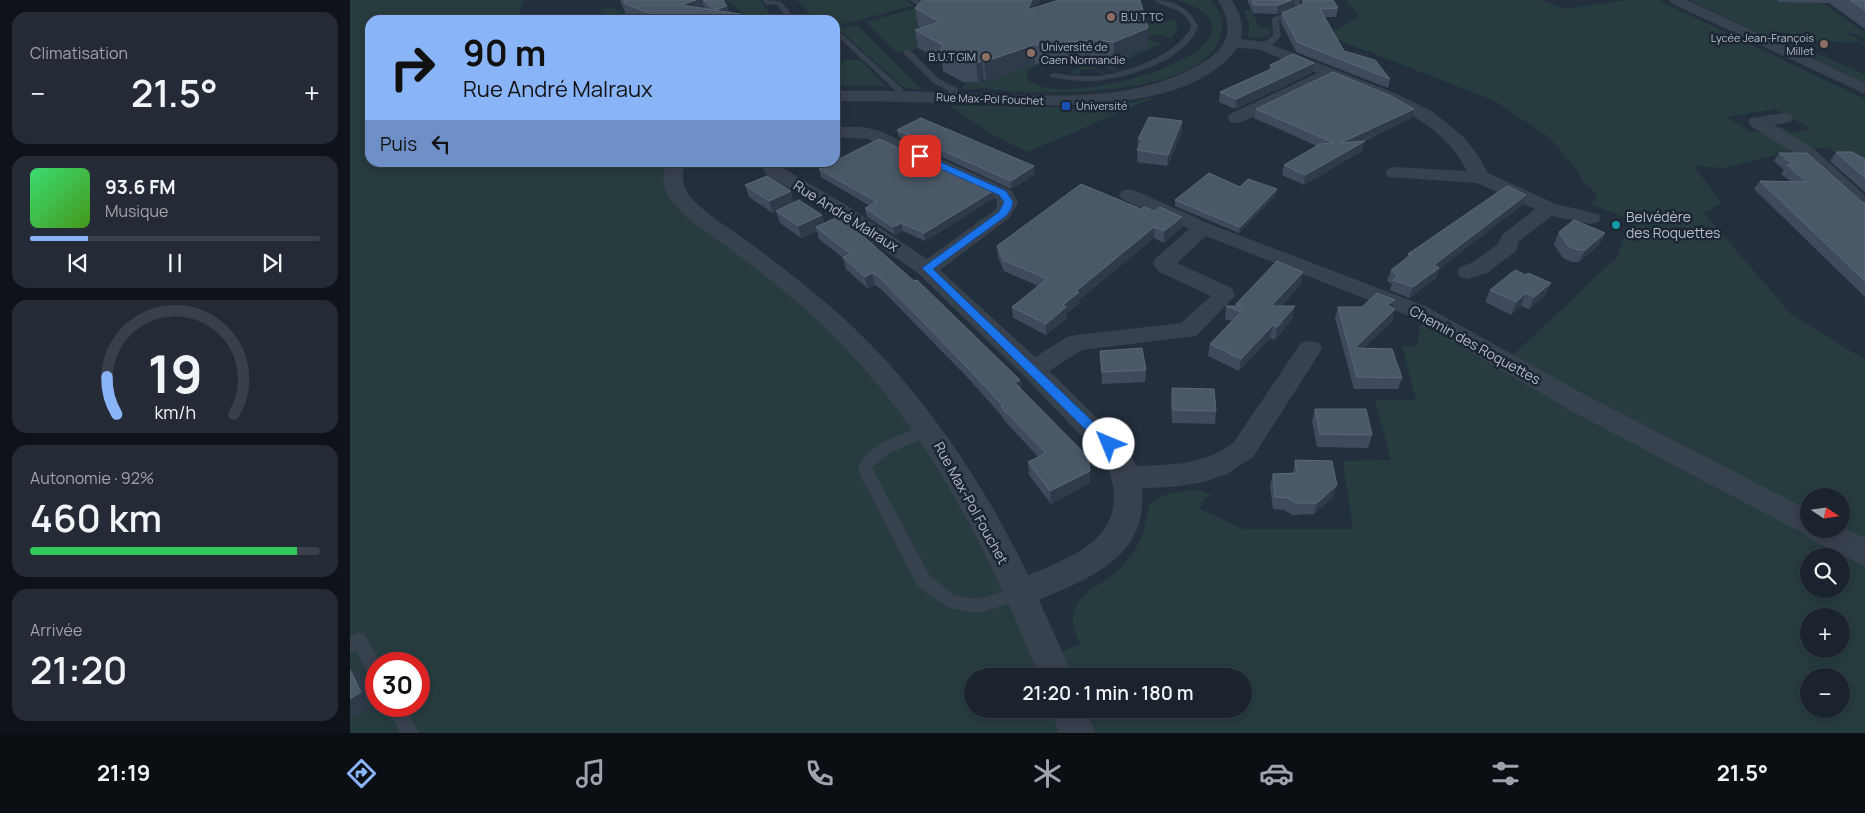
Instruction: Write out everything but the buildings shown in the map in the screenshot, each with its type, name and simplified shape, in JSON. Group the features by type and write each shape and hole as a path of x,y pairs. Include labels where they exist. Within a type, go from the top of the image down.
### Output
{"street":[{"path":"1225,0 1236,24 1233,43 1260,45 1405,103 1425,114 1462,144 1475,164 1480,177"},
{"path":"1676,0 1865,89"},
{"name":"Rue Max-Pol Fouchet","path":"840,96 1065,101 1129,94 1172,83 1198,72 1224,56 1233,43"},
{"path":"1236,118 1331,73"},
{"path":"1784,118 1757,122 1806,152 1865,206"},
{"path":"840,132 864,132 880,137 1002,193 1008,199 1008,205 1002,214 927,268"},
{"name":"Rue Max-Pol Fouchet","path":"676,167 674,182 680,198 695,213 781,276 837,325 904,396 955,469 1020,594 1052,668"},
{"name":"Rue André Malraux","path":"771,167 839,209 927,268 1109,444 1118,456 1126,478 1129,506 1125,523 1114,542 1106,552 1080,568 1020,594"},
{"path":"1396,173 1480,177 1549,208 1591,218"},
{"name":"Chemin des Roquettes","path":"1129,195 1203,228 1418,311 1582,405 1800,519"},
{"path":"1468,272 1479,268 1508,246 1509,239 1549,208"},
{"path":"1033,370 1076,343 1188,330 1224,296 1222,291 1165,265 1165,261 1203,228"},
{"path":"1126,478 1209,471 1236,457 1243,450 1310,349"},
{"path":"1836,538 1865,553"},
{"path":"1072,718 1078,733"}],"lane":[{"path":"766,0 768,4 778,2 789,15"},
{"path":"912,0 935,12"},
{"path":"1054,75 1081,78 1116,75 1182,46 1194,32 1195,25 1192,18 1179,9 1157,0"},
{"path":"1260,45 1270,42 1276,36 1275,20 1298,10 1300,5 1296,0"},
{"path":"840,35 898,90 896,96"},
{"path":"840,45 850,44"},
{"path":"907,52 936,81 954,90 951,98"},
{"path":"929,430 878,453 870,458 865,466 866,472 923,580 950,601 967,605 982,605 1020,594"},
{"path":"350,646 359,640 366,652"},
{"path":"401,717 410,733"}],"green space":[{"path":"350,0 523,0 518,15 365,15 365,167 676,167 674,182 732,239 904,396 1049,657 1080,644 1073,620 1077,603 1088,592 1115,574 1128,560 1143,533 1151,504 1157,498 1188,490 1203,491 1212,495 1204,499 1200,509 1243,529 1353,529 1343,461 1391,460 1375,400 1416,400 1402,346 1417,346 1421,321 1512,356 1617,257 1624,237 1633,229 1626,218 1590,204 1597,198 1596,193 1583,182 1579,173 1549,137 1495,101 1326,35 1359,17 1346,0 1540,0 1565,9 1627,0 1658,0 1865,99 1865,165 1826,148 1790,151 1726,168 1694,166 1722,203 1704,213 1791,314 1865,360 1865,733 350,733","holes":["1775,109 1811,129 1792,133 1782,127 1751,132 1727,117"]},
{"path":"710,0 760,0 770,15 739,15 744,13 726,1 713,3"},
{"path":"797,0 904,0 915,5 840,25 840,15 810,15"},
{"path":"1178,0 1210,0 1217,8 1221,17 1220,38 1207,57 1183,72 1151,82 1116,89 1078,92 1013,92 961,88 966,84 963,82 987,82 1032,64 1044,63 1027,73 1027,79 1045,87 1072,89 1106,85 1141,76 1174,64 1199,49 1211,33 1208,17 1202,11"},
{"name":"Lycée Jean-François Millet","path":"1689,0 1775,0 1824,3 1865,33 1865,39 1852,33 1846,33 1865,43 1865,46 1860,42 1791,41 1865,75 1865,83"},
{"path":"614,7 616,11 623,10 624,15 602,15 600,9"},
{"path":"918,7 927,10 916,24 924,30 918,48 897,53 866,22"},
{"path":"1244,10 1251,10 1260,28 1271,29 1269,35 1261,38 1248,38 1249,26"},
{"path":"1176,21 1178,28 1171,39 1157,34 1151,37 1139,32 1142,25"},
{"path":"858,25 921,90 904,88 840,29"},
{"path":"1136,34 1162,44 1112,66 1119,72 1081,56 1085,54 1094,58 1110,60 1124,57 1148,47"},
{"path":"1070,56 1106,73 1100,74 1097,69 1082,69 1079,75 1070,72 1080,68 1068,63 1056,62 1072,61"},
{"path":"843,60 860,60 886,86 840,86 840,64"},
{"path":"1155,97 1028,152 991,134 949,105 1085,108 1118,105"}],"place":[{"name":"B.U.T TC","path":"1111,17"},
{"name":"Lycée Jean-François Millet","path":"1824,44"},
{"name":"Université de Caen Normandie","path":"1031,53"},
{"name":"B.U.T GIM","path":"986,57"},
{"name":"Université","path":"1066,106"},
{"name":"Belvédère des Roquettes","path":"1616,225"}],"route":[{"path":"920,156 1002,193 1008,199 1007,209 1002,214 927,268 1109,444"}]}
